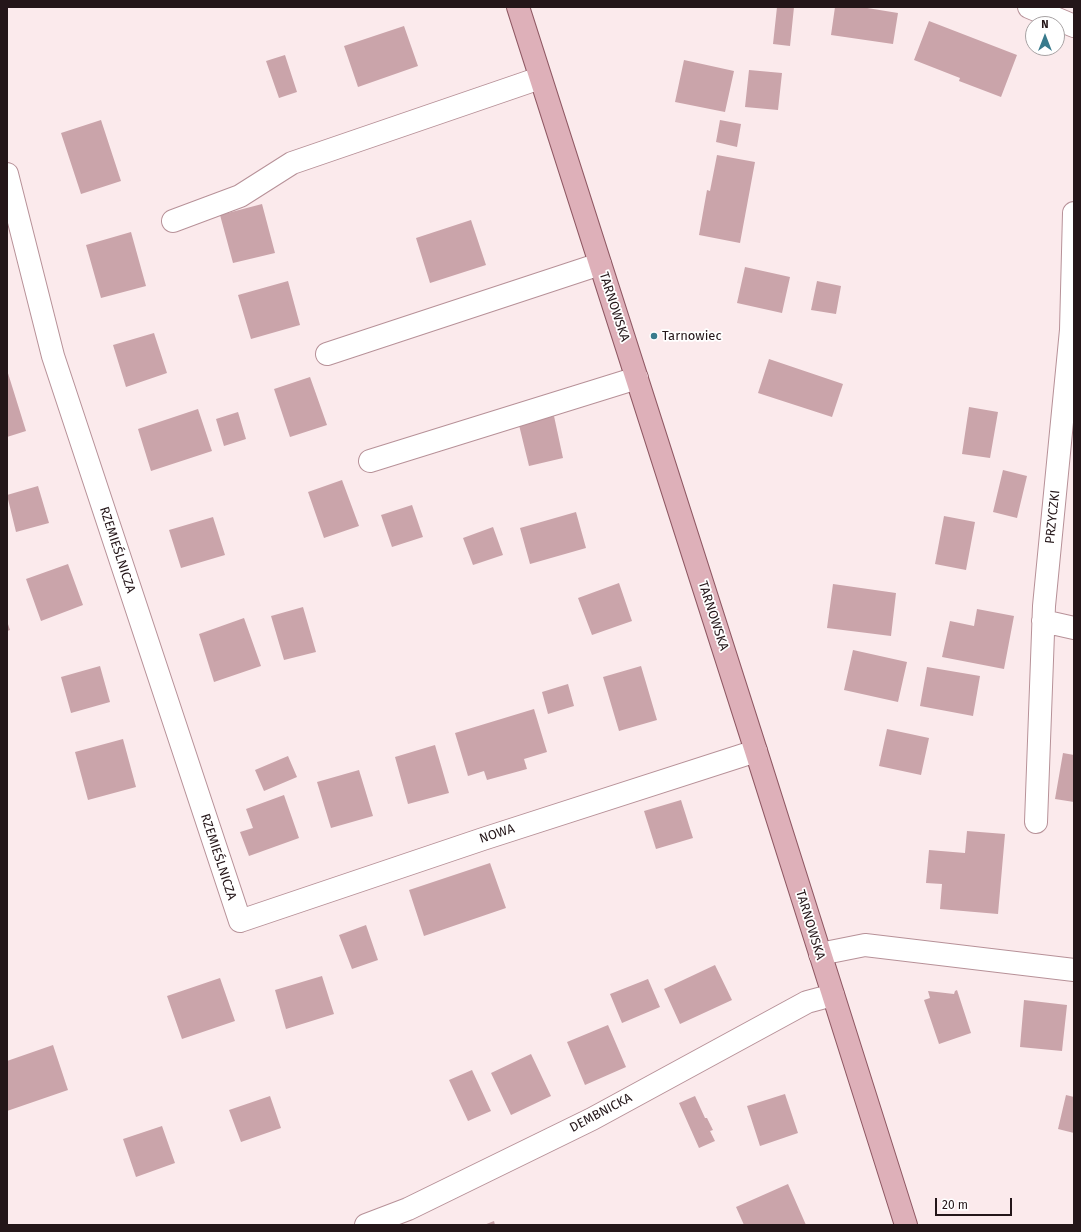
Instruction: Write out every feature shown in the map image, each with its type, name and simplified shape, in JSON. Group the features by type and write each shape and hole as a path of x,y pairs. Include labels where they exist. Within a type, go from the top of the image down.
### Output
{"main road":[{"name":"TARNOWSKA","path":"518,7 756,750 906,1225"}],"street":[{"path":"1029,7 1060,16"},
{"path":"173,221 240,196 292,163 540,78"},
{"name":"RZEMIEŚLNICZA","path":"7,174 53,356 240,921"},
{"name":"PRZYCZKI","path":"1036,822 1043,620 1072,330 1074,213"},
{"path":"327,354 600,264"},
{"path":"370,461 637,378"},
{"path":"1043,620 1074,628"},
{"name":"NOWA","path":"240,921 483,839 756,750"},
{"path":"820,954 865,945 1074,970"},
{"name":"DEMBNICKA","path":"366,1225 410,1217 807,1002 833,995"}],"building":[{"path":"777,7 794,7 790,46 773,44"},
{"path":"835,7 861,7 898,13 893,44 831,35"},
{"path":"929,21 1017,55 1001,97 959,81 960,78 914,60"},
{"path":"404,26 418,66 358,87 344,46"},
{"path":"285,55 297,92 279,98 266,61"},
{"path":"684,60 734,71 725,112 675,102"},
{"path":"749,70 782,73 778,110 745,107"},
{"path":"101,120 121,181 81,194 61,133"},
{"path":"720,120 741,124 737,147 716,142"},
{"path":"717,155 755,162 740,243 699,235 707,190 710,191"},
{"path":"262,204 275,253 233,263 220,215"},
{"path":"471,220 486,265 430,283 416,238"},
{"path":"131,232 146,286 101,298 86,245"},
{"path":"745,267 790,277 782,313 737,303"},
{"path":"288,281 300,325 251,339 238,295"},
{"path":"817,281 841,286 836,314 811,310"},
{"path":"154,333 167,373 126,387 113,345"},
{"path":"769,359 843,384 832,417 758,393"},
{"path":"7,370 26,431 7,437"},
{"path":"310,377 327,425 290,437 274,389"},
{"path":"969,407 998,412 990,458 962,454"},
{"path":"198,409 212,451 151,471 138,429"},
{"path":"238,412 246,439 224,446 216,419"},
{"path":"554,416 563,458 529,466 519,425"},
{"path":"1003,470 1027,476 1017,518 993,512"},
{"path":"342,480 359,526 324,538 308,492"},
{"path":"38,486 49,523 16,532 7,495"},
{"path":"412,505 423,537 392,547 381,515"},
{"path":"576,512 586,548 530,564 520,528"},
{"path":"944,516 975,522 966,570 935,564"},
{"path":"213,517 225,555 181,568 169,530"},
{"path":"493,527 503,555 473,565 463,538"},
{"path":"68,564 83,605 41,621 26,579"},
{"path":"619,583 632,621 592,635 578,598"},
{"path":"833,584 896,593 891,636 827,628"},
{"path":"303,607 316,652 284,660 271,616"},
{"path":"977,609 1014,616 1004,669 942,657 950,621 974,626"},
{"path":"244,618 261,666 214,682 199,634"},
{"path":"7,621 10,630 7,631"},
{"path":"853,650 907,662 898,702 844,690"},
{"path":"100,666 110,702 71,713 61,677"},
{"path":"641,666 657,720 619,731 603,677"},
{"path":"927,667 980,676 973,716 920,706"},
{"path":"568,684 574,706 548,714 542,692"},
{"path":"534,709 547,752 524,759 527,769 487,780 484,771 468,776 455,733"},
{"path":"887,729 929,738 921,775 879,766"},
{"path":"123,739 136,787 88,800 75,752"},
{"path":"435,745 449,793 408,804 395,757"},
{"path":"1063,753 1074,755 1074,802 1055,799"},
{"path":"288,756 297,777 264,791 255,770"},
{"path":"359,770 373,816 331,828 317,782"},
{"path":"284,795 299,838 249,856 240,832 253,828 246,809"},
{"path":"681,800 693,838 656,849 644,811"},
{"path":"967,831 1005,834 998,914 940,909 942,884 926,883 929,850 965,853"},
{"path":"490,863 506,908 424,936 409,890"},
{"path":"366,925 378,960 352,969 339,935"},
{"path":"715,965 732,1000 680,1024 664,989"},
{"path":"322,976 334,1014 286,1029 275,990"},
{"path":"220,978 235,1021 182,1039 167,996"},
{"path":"648,979 660,1007 622,1023 610,994"},
{"path":"957,990 971,1033 939,1044 924,1000 930,998 928,991 954,994"},
{"path":"1024,1000 1067,1005 1062,1051 1020,1047"},
{"path":"608,1025 626,1067 585,1085 567,1042"},
{"path":"53,1045 68,1090 7,1111 7,1061"},
{"path":"531,1054 551,1096 511,1115 491,1073"},
{"path":"472,1070 491,1111 468,1121 449,1080"},
{"path":"785,1094 798,1133 760,1146 747,1106"},
{"path":"1066,1095 1074,1097 1074,1133 1058,1129"},
{"path":"270,1096 281,1128 241,1142 229,1110"},
{"path":"695,1096 705,1118 707,1118 713,1130 710,1131 715,1141 699,1148 679,1103"},
{"path":"162,1126 175,1163 136,1177 123,1139"},
{"path":"788,1184 806,1225 744,1225 736,1207"},
{"path":"494,1221 495,1225 484,1225"}],"place":[{"name":"Tarnowiec","path":"654,336"}]}
